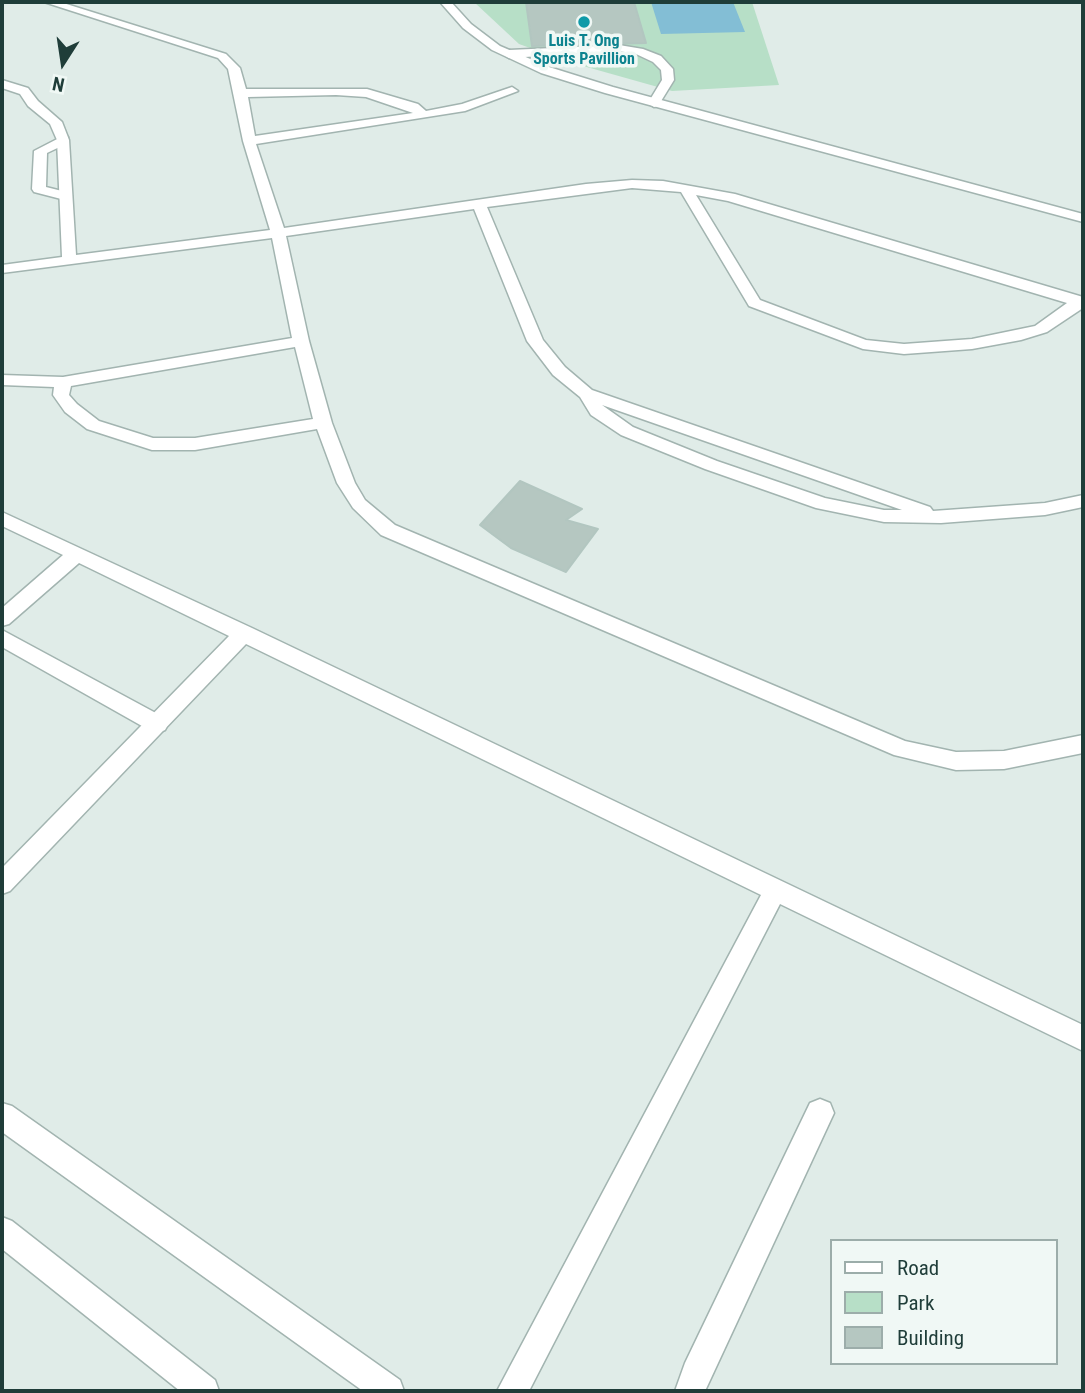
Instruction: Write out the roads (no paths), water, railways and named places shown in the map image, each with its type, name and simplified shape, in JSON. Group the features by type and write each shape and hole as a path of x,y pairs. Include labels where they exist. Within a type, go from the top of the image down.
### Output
{"street":[{"path":"49,2 203,48 222,56 234,68 249,141 278,233 301,341 323,423 359,504 388,530 902,749 956,761 1004,760 1083,744"},
{"path":"445,2 467,26 509,54 544,70 654,103 1083,218"},
{"path":"509,54 619,48 639,51 657,59 667,69 668,80 654,103"},
{"path":"2,84 24,91 33,103 56,122 63,141 69,259"},
{"path":"249,141 466,107 512,92"},
{"path":"241,93 367,93 414,107 423,115"},
{"path":"2,98 33,103"},
{"path":"63,141 41,151 39,189 65,195"},
{"path":"2,269 632,184 685,188 730,197 1082,302"},
{"path":"685,188 754,303 863,344 904,349 972,344 1021,335 1041,329 1082,302"},
{"path":"479,204 535,341 559,371 586,394 597,411 627,430 711,465 822,504 884,516 941,517 1045,509 1083,502"},
{"path":"2,380 63,382 301,341"},
{"path":"63,382 61,395 71,408 93,425 152,443 195,444 323,423"},
{"path":"586,394 941,517"},
{"path":"2,517 1083,1038"},
{"path":"2,619 78,553"},
{"path":"2,884 245,633"},
{"path":"2,638 157,724"},
{"path":"512,1391 776,889"},
{"path":"690,1391 820,1113"},
{"path":"2,1116 389,1391"},
{"path":"2,1231 204,1391"}],"water":[{"path":"651,2 733,2 745,32 661,34"}],"place":[{"name":"Luis T. Ong Sports Pavillion","path":"584,22"}]}
